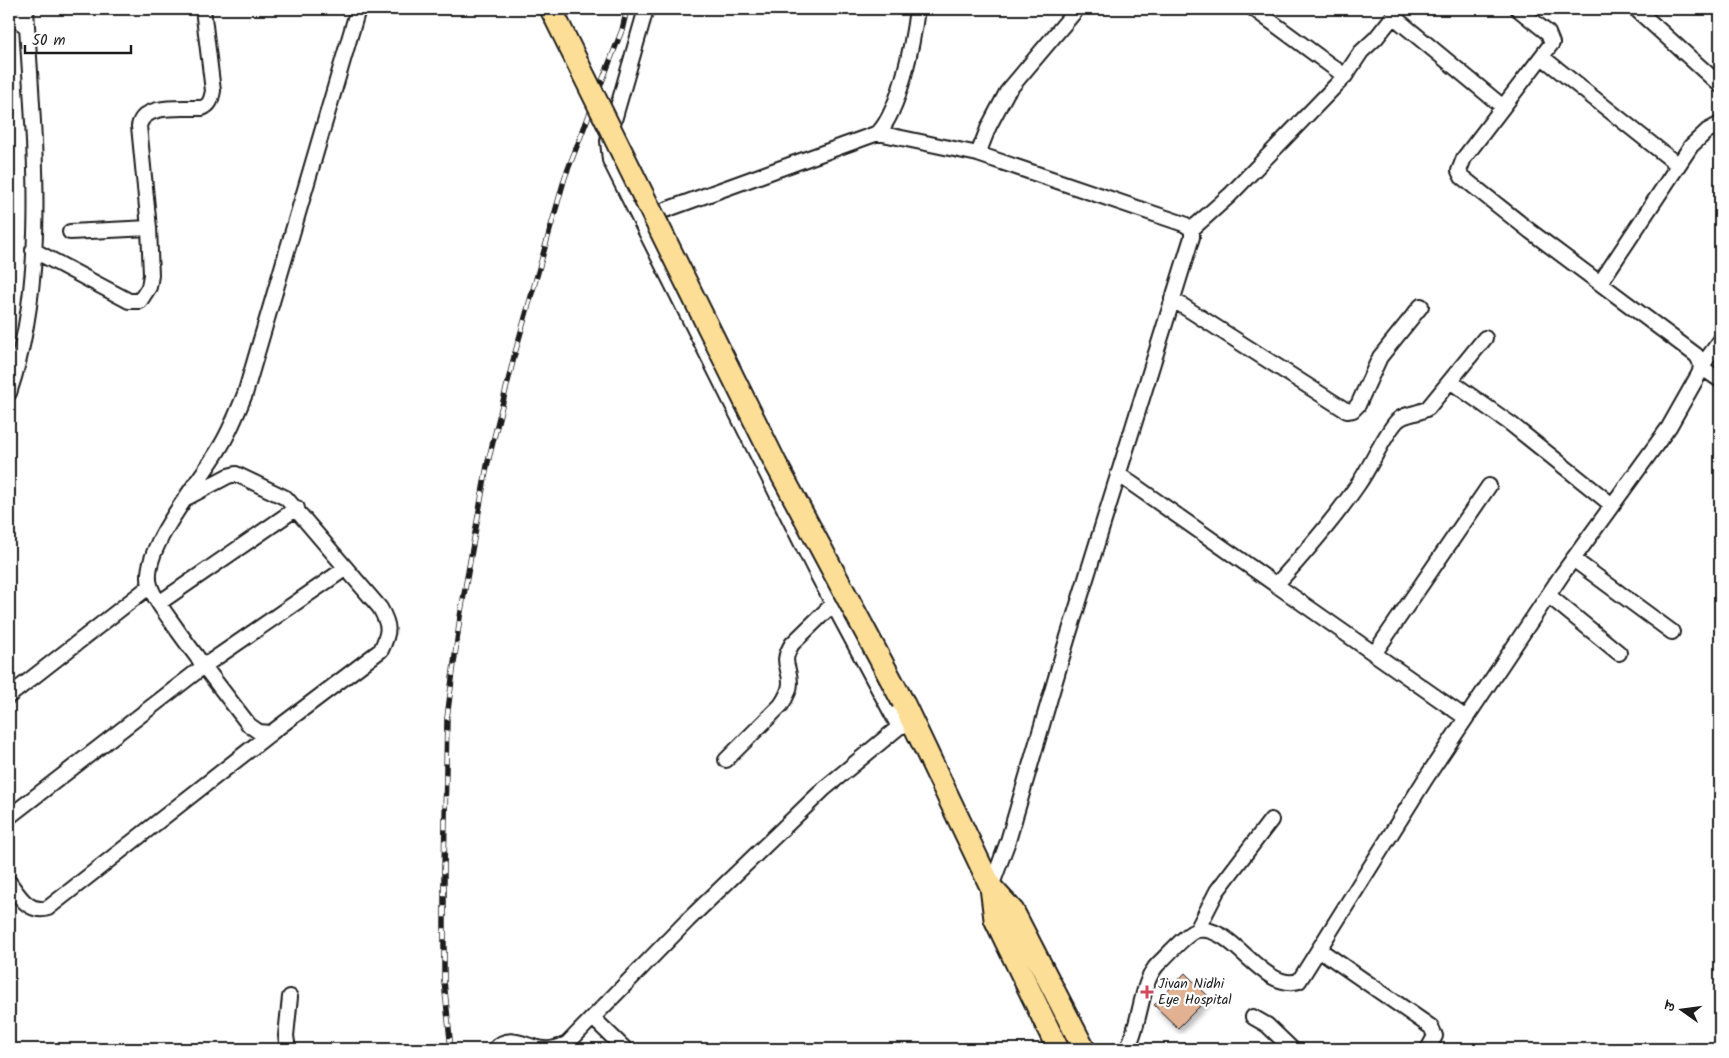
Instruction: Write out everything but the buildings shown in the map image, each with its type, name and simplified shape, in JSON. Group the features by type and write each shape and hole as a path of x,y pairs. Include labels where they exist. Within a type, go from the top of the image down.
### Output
{"main road":[{"path":"551,9 776,464 903,702 907,725 991,886 1013,911 1084,1049"},
{"path":"991,886 996,919 1058,1049"}],"street":[{"path":"9,393 22,347 33,250 35,152 26,9"},
{"path":"33,250 129,300 140,301 149,287 151,275 140,119 151,111 202,108 208,106 212,100 213,91 203,9"},
{"path":"271,733 259,732 249,725 204,666 159,603 150,586 148,569 152,554 220,449 245,394 358,9"},
{"path":"495,1049 506,1041 513,1040 542,1049 557,1049 568,1044 688,920 825,788 907,725 833,604 610,160 608,141 646,9"},
{"path":"639,219 878,133 887,123 895,104 917,9"},
{"path":"978,154 989,126 1007,92 1077,9"},
{"path":"1254,9 1345,76"},
{"path":"1518,9 1548,33 1552,43 1464,158 1459,171 1462,177 1696,355 1700,360 1701,367 1720,380"},
{"path":"1636,9 1720,85"},
{"path":"991,886 1008,841 1118,474 1192,237 1192,229 1230,195 1345,76 1361,52 1397,13 1503,107"},
{"path":"9,14 27,27"},
{"path":"1542,57 1678,165"},
{"path":"1600,283 1691,146 1707,131 1720,124"},
{"path":"878,133 978,154 1184,224 1192,229"},
{"path":"70,232 149,228"},
{"path":"1172,300 1347,411 1353,410 1358,405 1380,357 1421,306"},
{"path":"1276,585 1330,524 1375,459 1400,418 1418,414 1428,408 1485,338"},
{"path":"9,340 22,347"},
{"path":"1197,930 1210,932 1227,940 1274,978 1291,984 1299,981 1426,778 1548,595 1669,427 1701,367 1720,341"},
{"path":"1450,381 1511,424 1612,505"},
{"path":"9,882 31,908 39,911 48,908 271,733 381,650 388,636 388,623 380,608 297,508 286,498 272,489 236,474 228,476 188,497"},
{"path":"1118,474 1466,718"},
{"path":"1374,654 1489,486"},
{"path":"159,603 297,508"},
{"path":"1573,559 1672,632"},
{"path":"9,817 204,666 346,568"},
{"path":"9,696 150,586"},
{"path":"1548,595 1619,652"},
{"path":"726,760 781,705 790,683 786,670 787,652 792,644 833,604"},
{"path":"1127,1049 1138,1026 1144,992 1156,966 1190,934 1197,930 1207,907 1217,891 1270,820"},
{"path":"1320,950 1431,1027 1435,1036 1428,1049"},
{"path":"288,1049 286,1036 290,997"},
{"path":"593,1018 625,1049"},
{"path":"1253,1018 1267,1025 1292,1049"}],"railway":[{"path":"451,1049 444,981 447,718 460,617 487,466 515,353 565,177 622,30 627,9"}],"place":[{"name":"Jivan Nidhi Eye Hospital","path":"1147,992"}]}
